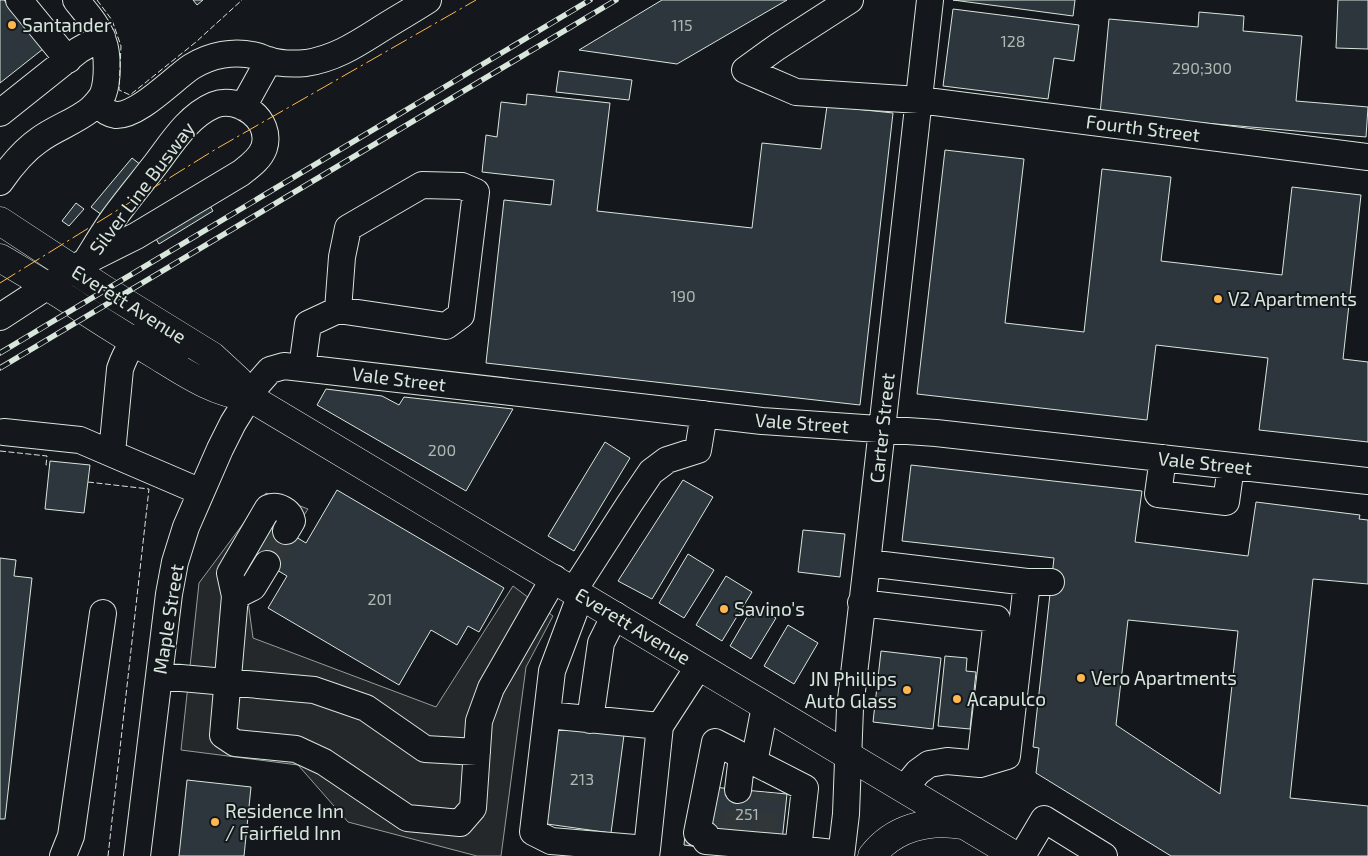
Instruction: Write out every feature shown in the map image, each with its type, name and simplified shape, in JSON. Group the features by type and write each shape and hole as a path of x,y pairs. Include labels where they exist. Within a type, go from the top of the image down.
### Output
{"main road":[{"name":"Everett Avenue","path":"0,221 79,265 200,349 231,372 249,396"},
{"name":"Everett Avenue","path":"0,258 184,373 230,394 249,396 1016,856"},
{"path":"872,856 891,837 908,829 942,823 966,826"}],"street":[{"path":"19,0 68,60"},
{"path":"0,182 27,149 51,132 84,114 96,103 103,93 105,88 106,49 95,24 76,0"},
{"path":"96,103 111,114 124,114 137,109 182,73 198,63 215,57 247,54 293,64 329,58 350,48 428,0"},
{"name":"Fourth Street","path":"850,0 745,70 796,92 919,100 1368,156"},
{"name":"Carter Street","path":"841,855 846,805 850,708 930,0"},
{"path":"0,113 84,47 102,37"},
{"path":"0,317 79,265 136,236 202,197 241,173 255,161 264,148 265,136 262,125 255,114 243,107 269,60"},
{"name":"Silver Line Busway","path":"79,265 113,218 193,119 215,105 231,103 243,107"},
{"path":"302,368 308,324 338,310 446,326 461,315 476,192 462,186 422,185 348,228 342,257 338,310"},
{"path":"112,453 119,376 122,363 134,342 142,334 150,333 176,346 200,349"},
{"name":"Vale Street","path":"249,396 270,370 284,366 788,424 936,432 1368,481"},
{"name":"Maple Street","path":"137,856 169,594 175,562 186,526 201,492 226,437 249,396"},
{"path":"286,531 292,522 288,513 278,507 268,508 230,573 235,596 223,735 235,744 296,749 324,762 407,818 460,823 473,808 479,721 491,688 570,587 651,472 667,460 698,450 704,414"},
{"path":"4,432 80,440 201,492"},
{"path":"1163,458 1158,494 1226,502 1231,466"},
{"path":"867,563 1039,582 1007,756 980,764 947,761 929,764 918,772 904,789"},
{"path":"235,596 253,587 267,564"},
{"path":"570,587 552,671 533,832 550,841 647,852 660,726 699,666"},
{"path":"861,603 997,619 980,764"},
{"path":"63,856 71,836 103,613"},
{"path":"590,720 601,643 614,615"},
{"path":"159,676 314,690 366,708 425,749 477,752"},
{"path":"738,790 758,770 765,706"},
{"path":"547,715 660,726"},
{"path":"798,849 805,788 758,770 715,742 697,833 706,835 706,841 762,842 798,849 841,855"},
{"path":"1022,856 1044,819 1104,856"}],"shaded area":[{"path":"266,493 308,509 248,601 253,638 436,707 513,586 553,616 526,667 501,856 477,856 348,822 298,765 181,750 199,583"}],"building":[{"name":"Santander","path":"0,0 4,0 43,49 0,83"},
{"path":"193,0 203,0 197,5"},
{"path":"662,0 787,0 677,64 579,50"},
{"path":"953,0 1075,0 1073,16"},
{"path":"1338,0 1368,0 1368,49 1336,48"},
{"path":"953,9 1079,25 1074,61 1054,58 1048,99 943,86"},
{"path":"1199,12 1244,16 1243,31 1302,36 1296,101 1368,107 1366,137 1100,114 1109,19 1198,27"},
{"path":"559,71 632,80 629,100 556,92"},
{"path":"527,94 610,103 597,211 752,228 762,143 821,149 827,106 893,113 860,405 486,363 504,200 551,205 554,180 482,172 486,135 497,137 501,102 526,105"},
{"name":"V2 Apartments","path":"945,150 1024,159 1005,323 1084,332 1102,169 1171,177 1161,261 1282,275 1292,187 1361,195 1343,359 1368,362 1368,442 1259,430 1268,358 1156,345 1147,420 917,394"},
{"path":"132,158 146,169 106,218 91,207"},
{"path":"205,197 213,211 159,244 150,229"},
{"path":"76,203 84,209 69,226 62,221"},
{"path":"326,389 382,396 399,405 404,397 513,409 466,491 317,405"},
{"path":"605,442 630,458 574,551 548,536"},
{"path":"50,461 90,465 84,513 45,509"},
{"name":"Vero Apartments","path":"911,465 1142,491 1135,542 1248,556 1256,502 1360,515 1359,519 1368,520 1368,584 1313,579 1290,798 1368,806 1368,856 1171,856 1036,773 1039,748 1033,747 1054,558 902,541","holes":["1128,620 1238,631 1220,794 1116,725"]},
{"path":"683,480 713,497 652,599 618,581"},
{"path":"337,490 504,588 479,632 468,626 457,645 431,630 399,685 268,608 287,576 250,554 269,521 306,543"},
{"path":"803,530 845,534 840,577 798,572"},
{"path":"688,554 714,570 684,618 659,603"},
{"path":"0,558 16,560 14,576 32,578 5,819 0,819"},
{"name":"Savino's","path":"726,576 752,592 722,641 696,625"},
{"path":"754,605 776,618 751,659 730,646"},
{"path":"788,625 818,643 794,684 764,666"},
{"name":"JN Phillips Auto Glass","path":"881,651 941,658 933,729 873,722"},
{"name":"Acapulco","path":"945,656 967,658 966,671 976,672 970,729 938,726"},
{"path":"553,726 624,735 611,833 540,823"},
{"name":"Residence Inn / Fairfield Inn","path":"187,780 251,787 244,856 179,856"},
{"path":"712,787 787,794 782,841 707,833"},
{"path":"685,834 700,847 684,845"}],"tunnel":[{"path":"267,564 286,531"},
{"path":"734,836 738,790"},
{"path":"763,839 767,793"}],"railway":[{"path":"0,353 590,0"},
{"path":"0,368 616,0"}],"fence":[{"path":"97,0 112,20 121,46 119,90 130,95 196,42 242,0"},
{"path":"0,451 47,456 46,465 50,465"},
{"path":"88,482 149,489 108,856"}],"power":[{"path":"0,283 216,149 476,0"}],"place":[{"name":"Santander","path":"12,25"},
{"name":"V2 Apartments","path":"1218,299"},
{"name":"Savino's","path":"724,609"},
{"name":"Vero Apartments","path":"1081,678"},
{"name":"JN Phillips Auto Glass","path":"907,690"},
{"name":"Acapulco","path":"957,699"},
{"name":"Residence Inn / Fairfield Inn","path":"215,822"}]}
